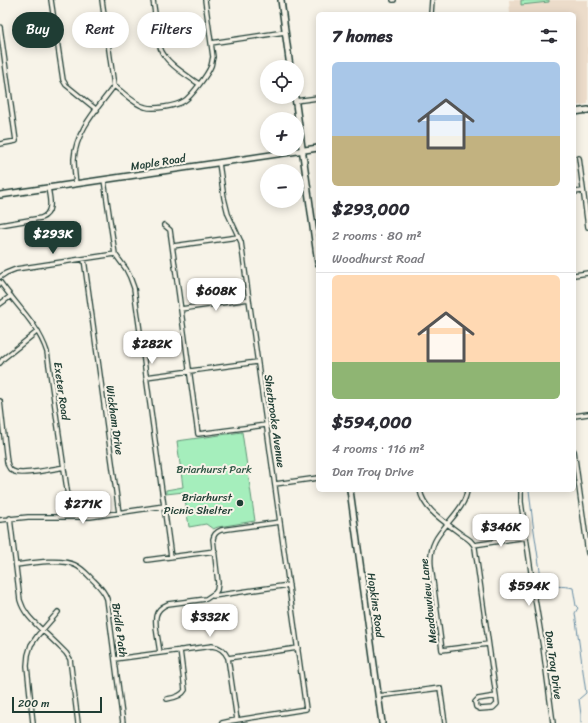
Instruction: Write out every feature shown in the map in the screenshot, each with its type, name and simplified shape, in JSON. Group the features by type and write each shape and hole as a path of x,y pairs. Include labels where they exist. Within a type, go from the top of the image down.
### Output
{"street":[{"path":"51,0 63,80 66,85 97,110"},
{"path":"76,184 74,161 77,145 84,128 114,86 102,0"},
{"path":"154,0 160,47 162,52 167,60 199,84"},
{"path":"114,86 138,105 146,108 178,104 188,98 209,70 212,63 213,57 205,0"},
{"path":"281,0 289,60"},
{"path":"431,12 432,0"},
{"path":"0,27 16,141 0,144"},
{"path":"211,43 285,32"},
{"path":"304,99 316,98"},
{"path":"576,112 588,110"},
{"name":"Maple Road","path":"304,150 316,148"},
{"name":"Maple Road","path":"0,195 260,156"},
{"path":"303,156 316,250"},
{"path":"579,158 588,227"},
{"name":"Sherbrooke Avenue","path":"219,162 224,198 228,214 240,242 306,709 237,720"},
{"path":"104,180 115,254 126,269 132,283 172,557"},
{"path":"0,225 44,217 50,208 48,188"},
{"path":"576,192 583,191"},
{"path":"164,225 170,230 173,246 198,434 266,424"},
{"path":"173,246 238,237"},
{"path":"0,277 16,269 115,254"},
{"name":"Wickham Drive","path":"84,259 119,513"},
{"path":"576,275 588,273"},
{"name":"Exeter Road","path":"0,282 38,331 45,345 71,517"},
{"path":"0,304 11,296"},
{"path":"181,309 249,299"},
{"path":"0,363 38,331"},
{"path":"146,377 257,362"},
{"path":"0,401 9,468 17,473 21,473 64,467"},
{"path":"576,416 588,414"},
{"path":"576,465 588,552"},
{"path":"275,484 316,478"},
{"name":"Hopkins Road","path":"350,492 382,723"},
{"path":"420,492 422,499 427,506 447,524 474,544 476,552 488,644 496,696 497,704 493,708 480,710 476,707 475,702 478,699 496,696"},
{"name":"Meadowview Lane","path":"467,492 465,499 435,542 430,560 442,650 488,644"},
{"name":"Dan Troy Drive","path":"521,492 521,502 553,723"},
{"path":"0,520 37,517 90,517 164,506"},
{"path":"10,518 21,605 27,614 70,659 78,723"},
{"path":"212,596 217,590 218,583 214,537 219,531 280,522"},
{"path":"474,544 526,537"},
{"path":"147,560 215,551"},
{"name":"Bridle Path","path":"16,565 41,562 67,562 76,565 84,571 101,588 108,606 123,723"},
{"path":"160,653 155,619 159,610 164,606 168,604 206,599 212,596 289,585"},
{"path":"33,723 27,660 31,644 42,629 58,612"},
{"path":"115,659 212,646 222,649 228,658 237,720 222,723"},
{"path":"228,658 298,648"},
{"path":"167,699 174,698 182,694 185,690 180,650"},
{"path":"378,696 440,688 445,723"}],"shaded area":[{"path":"509,0 588,0 588,104 576,106 576,12 510,12"}],"green space":[{"path":"521,0 549,0 549,2 521,5"},
{"name":"Briarhurst Park","path":"242,432 255,521 213,529 206,524 189,527 184,492 166,494 166,490 183,487 177,441"}],"waterway":[{"path":"529,492 542,584 573,588 576,606 578,608 575,613 586,693 579,699 581,723"}],"place":[{"name":"Briarhurst Picnic Shelter","path":"240,503"}]}
